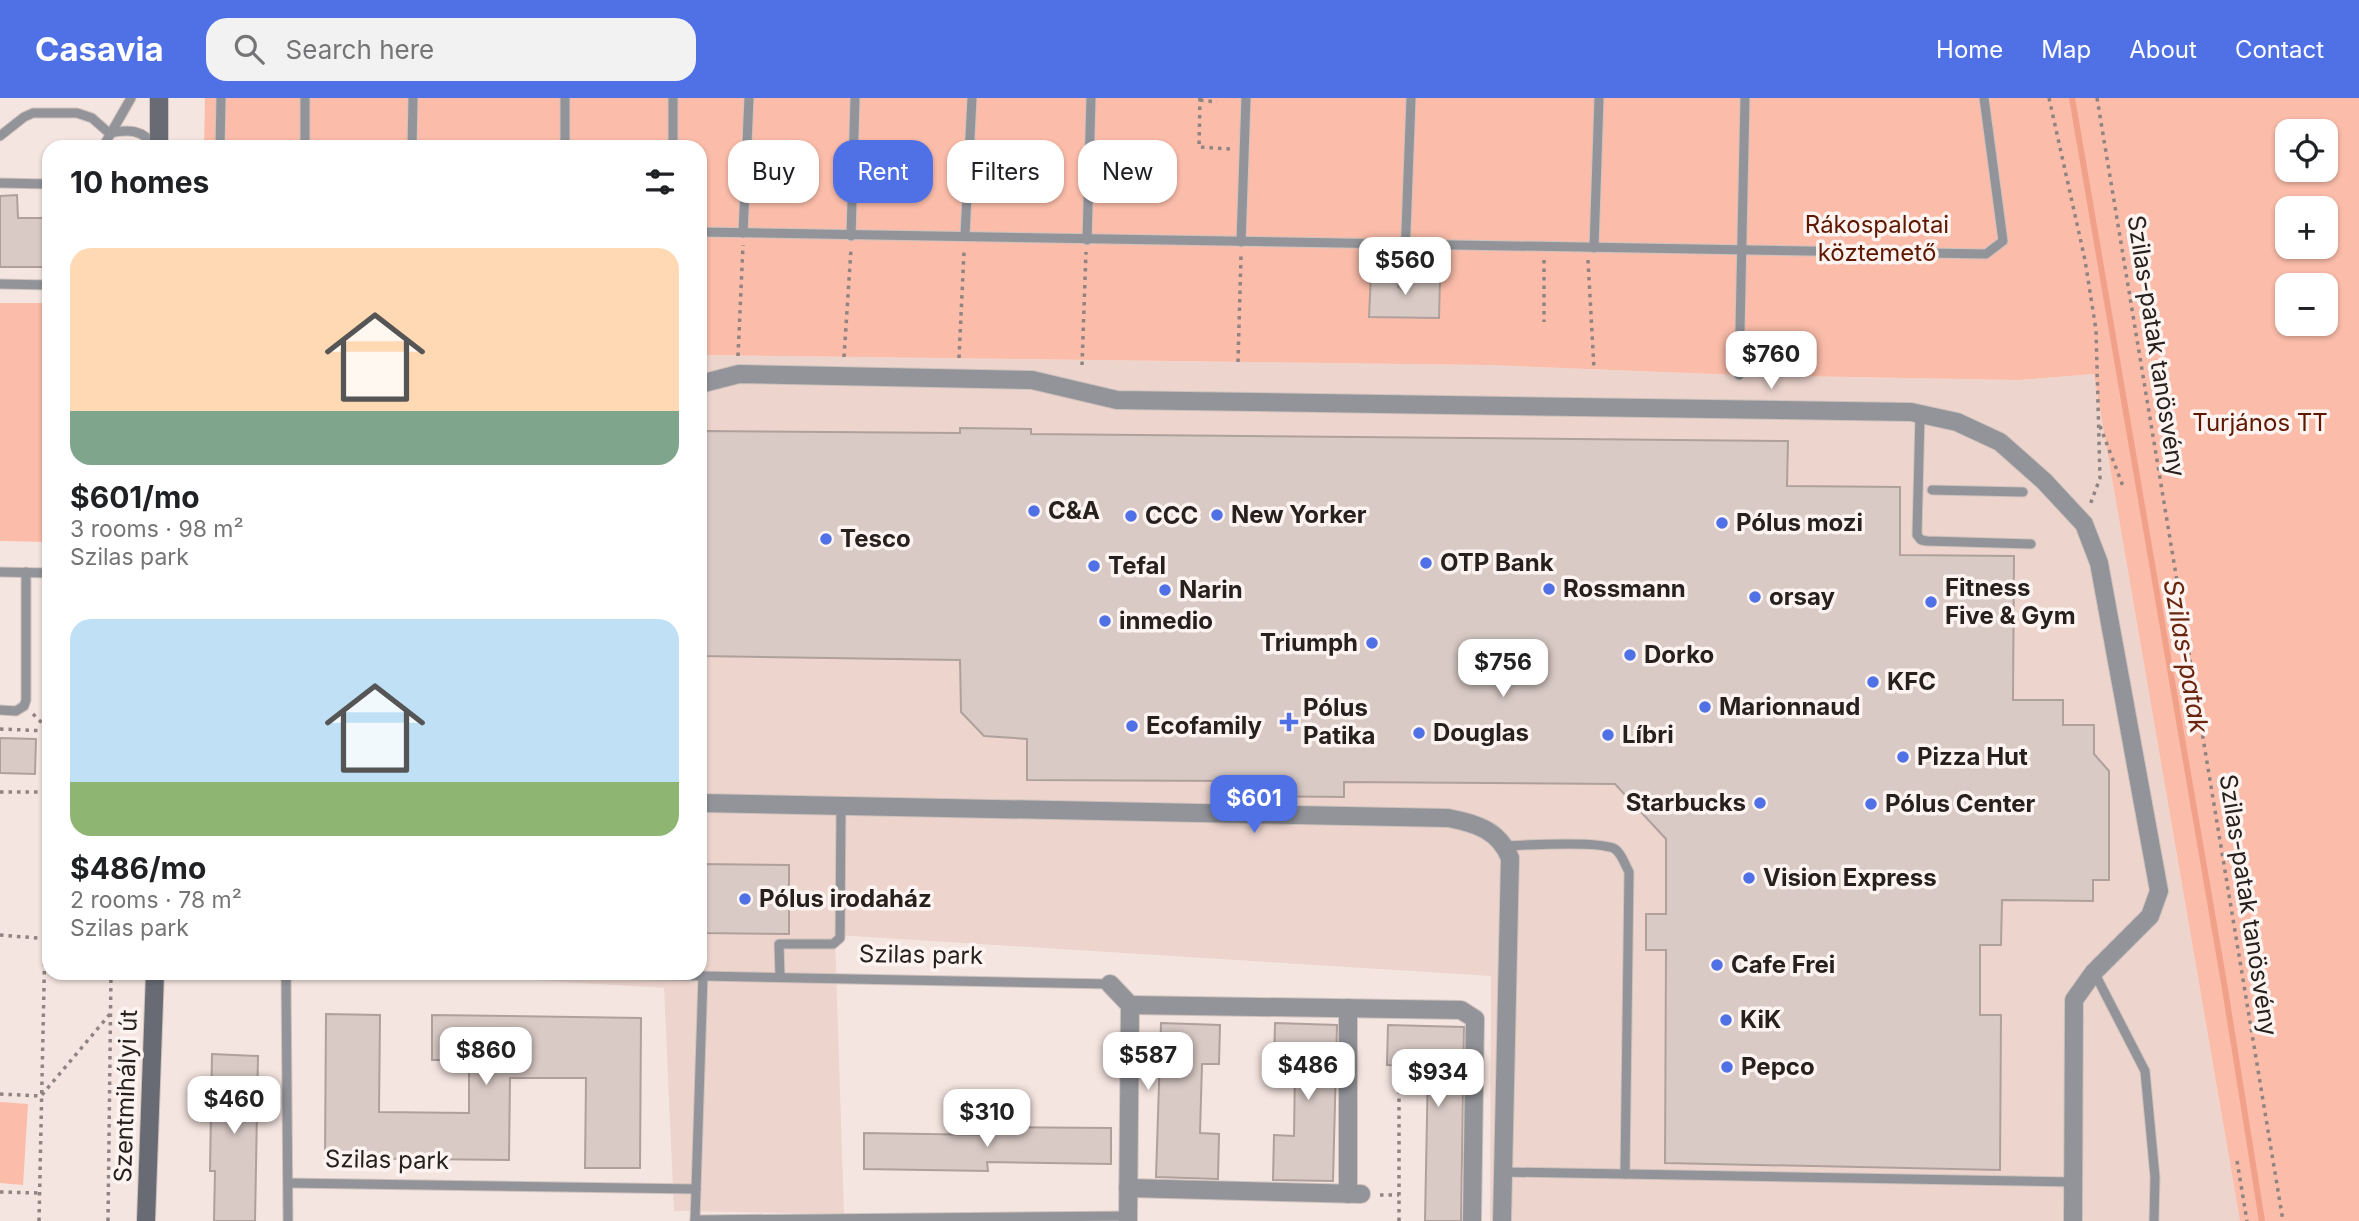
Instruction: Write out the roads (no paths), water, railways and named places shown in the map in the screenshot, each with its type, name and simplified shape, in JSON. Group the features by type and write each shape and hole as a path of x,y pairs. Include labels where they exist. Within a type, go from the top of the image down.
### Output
{"main road":[{"path":"157,140 159,98"},
{"name":"Szentmihályi út","path":"146,1221 155,980"}],"street":[{"path":"707,382 738,374 1032,380 1116,400 1920,414 1956,422 2000,442 2044,481 2084,524 2099,563 2159,891 2150,916 2094,972 2074,1000 2073,1221"},
{"path":"707,803 1448,818 1472,823 1493,833 1505,846 1510,858 1502,1221"},
{"name":"Szilas park","path":"1110,984 1130,1005"},
{"path":"1128,1219 1130,1005 1461,1010 1475,1019 1472,1221"},
{"path":"1128,1188 1354,1194 1348,1008"}],"lane":[{"path":"106,140 131,98"},
{"path":"220,140 222,98"},
{"path":"305,98 305,140"},
{"path":"412,140 413,98"},
{"path":"565,98 565,140"},
{"path":"673,98 673,140"},
{"path":"743,233 749,98"},
{"path":"851,236 855,98"},
{"path":"965,235 972,98"},
{"path":"1087,240 1091,98"},
{"path":"1241,242 1246,98"},
{"path":"1404,284 1411,98"},
{"path":"1591,248 1599,98"},
{"path":"1739,375 1745,98"},
{"path":"707,232 1986,254 2003,241 1984,98"},
{"path":"0,136 33,113 77,113 92,118 109,133"},
{"path":"109,133 129,129 152,140"},
{"path":"0,183 42,184"},
{"path":"0,285 42,285"},
{"path":"1920,414 1917,535 1921,540 2031,544"},
{"path":"1932,490 2023,492"},
{"path":"0,572 42,573"},
{"path":"0,710 16,711 24,706 26,700 26,572"},
{"path":"780,976 779,944 833,944 840,938 841,807"},
{"path":"1505,846 1588,845 1613,848 1621,855 1629,872 1625,1174"},
{"path":"2094,972 2145,1071 2155,1177 2154,1221"},
{"name":"Szilas park","path":"707,976 1110,984"},
{"name":"Szilas park","path":"286,980 288,1221"},
{"path":"703,980 695,1220 1128,1219"},
{"path":"1503,1172 2074,1182"},
{"name":"Szilas park","path":"288,1183 696,1189"}],"waterway":[{"name":"Szilas-patak","path":"2072,98 2225,989 2262,1221"}],"place":[{"name":"C&A","path":"1034,511"},
{"name":"New Yorker","path":"1217,515"},
{"name":"CCC","path":"1131,516"},
{"name":"Pólus mozi","path":"1722,523"},
{"name":"Tesco","path":"826,539"},
{"name":"OTP Bank","path":"1426,563"},
{"name":"Tefal","path":"1094,566"},
{"name":"Rossmann","path":"1549,589"},
{"name":"Narin","path":"1165,590"},
{"name":"orsay","path":"1755,597"},
{"name":"Fitness Five & Gym","path":"1931,602"},
{"name":"inmedio","path":"1105,621"},
{"name":"Triumph","path":"1372,643"},
{"name":"Dorko","path":"1630,655"},
{"name":"KFC","path":"1873,682"},
{"name":"Marionnaud","path":"1705,707"},
{"name":"Pólus Patika","path":"1289,722"},
{"name":"Ecofamily","path":"1132,726"},
{"name":"Douglas","path":"1419,733"},
{"name":"Líbri","path":"1608,735"},
{"name":"Pizza Hut","path":"1903,757"},
{"name":"Starbucks","path":"1760,803"},
{"name":"Pólus Center","path":"1871,804"},
{"name":"Vision Express","path":"1749,878"},
{"name":"Pólus irodaház","path":"745,899"},
{"name":"Cafe Frei","path":"1717,965"},
{"name":"KiK","path":"1726,1020"},
{"name":"Pepco","path":"1727,1067"}],"park label":[{"name":"Rákospalotai köztemető","path":"1877,239"},
{"name":"Turjános TT","path":"2260,423"}]}
